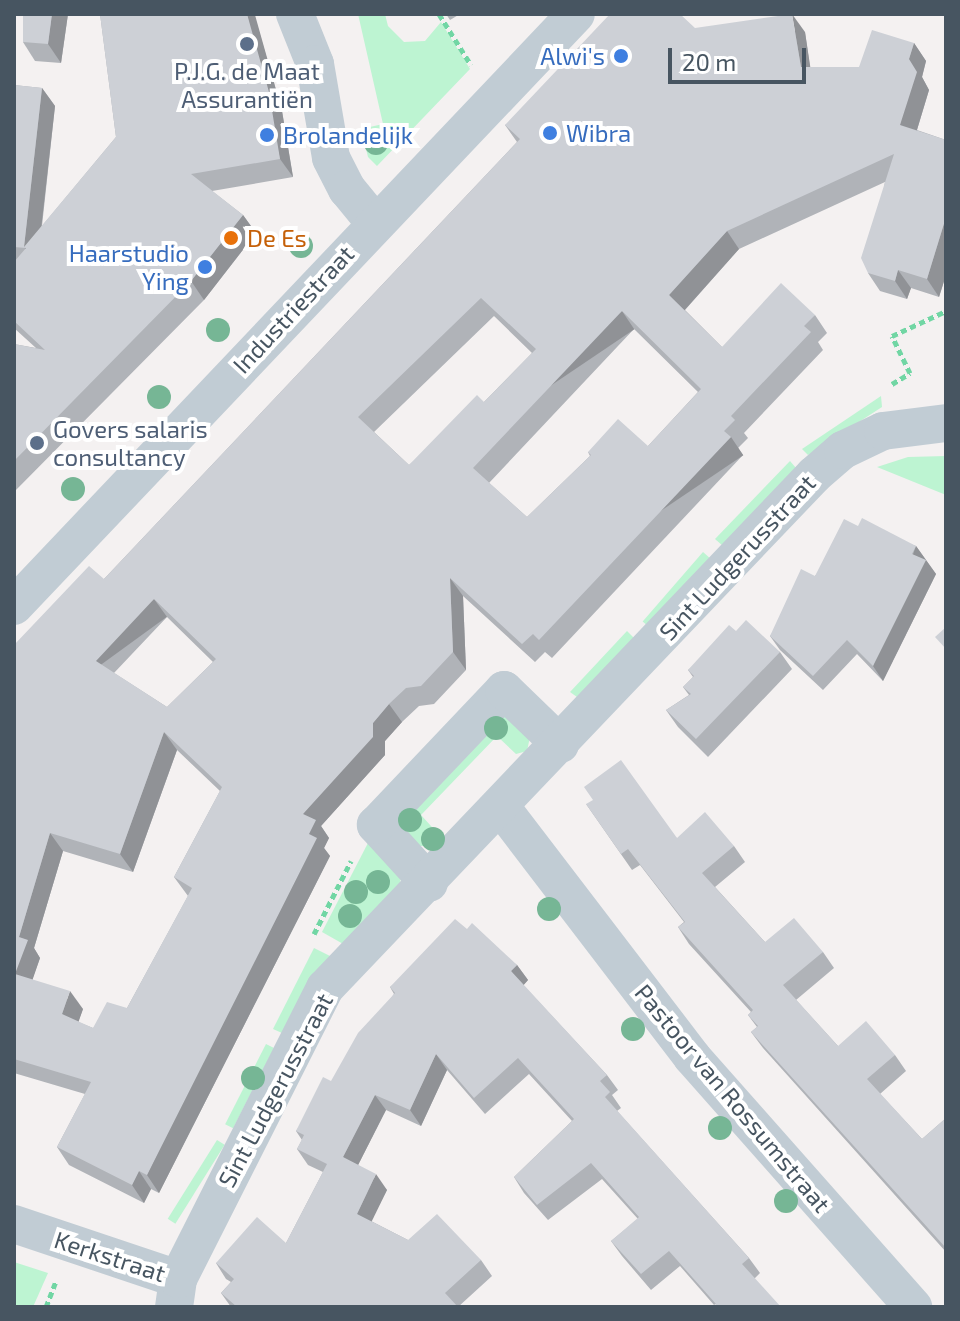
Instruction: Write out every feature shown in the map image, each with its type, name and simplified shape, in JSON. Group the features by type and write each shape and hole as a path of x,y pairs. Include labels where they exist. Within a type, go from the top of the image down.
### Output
{"street":[{"path":"295,14 315,64 331,158 347,189 374,222"},
{"name":"Industriestraat","path":"14,606 374,222 576,14"},
{"name":"Sint Ludgerusstraat","path":"176,1293 310,1013 325,988 429,883 833,458 883,431 946,423"},
{"path":"429,883 376,825 504,690 560,744"},
{"name":"Pastoor van Rossumstraat","path":"501,807 692,1057 913,1307"},
{"name":"Kerkstraat","path":"14,1224 176,1293"}],"path":[{"path":"439,14 493,99"}],"green space":[{"path":"358,14 385,14 388,26 404,42 425,41 441,22 470,69 377,166 368,157 361,129 383,124"},
{"path":"881,396 882,407 808,455 802,449"},
{"path":"946,456 946,495 877,467 908,457"},
{"path":"790,461 796,468 723,546 715,539"},
{"path":"703,552 710,558 649,627 643,621"},
{"path":"627,631 634,638 577,697 570,692"},
{"path":"507,715 530,737 527,751 516,754 497,736 421,815 441,837 437,846 418,846 402,828 402,816 491,720"},
{"path":"369,841 401,876 400,883 345,945 322,932"},
{"path":"314,948 332,957 282,1033 273,1029"},
{"path":"266,1044 274,1048 233,1128 225,1124"},
{"path":"217,1140 225,1145 175,1224 168,1219"},
{"path":"14,1262 48,1273 33,1307 14,1307"}],"building":[{"path":"23,14 52,14 48,44 23,42"},
{"path":"100,14 247,14 269,92 280,159 191,174 243,215 191,281 14,461 14,344 45,350 14,321 14,262 26,248 14,247 14,85 42,88 24,247 116,137"},
{"path":"610,14 680,14 695,28 792,14 801,67 859,67 872,30 914,43 909,59 917,72 900,125 946,140 946,217 927,279 898,270 895,281 868,273 861,258 894,154 727,231 669,295 722,347 781,283 815,315 804,326 811,332 731,416 735,420 724,431 731,437 539,640 533,634 522,644 450,578 453,652 421,686 406,688 389,704 373,723 373,737 303,814 316,820 309,834 317,838 147,1175 139,1171 132,1185 57,1147 91,1082 14,1059 14,645 89,566 104,579 520,139 505,125","holes":["481,298 536,349 484,402 477,395 409,465 358,417","622,311 701,389 648,446 618,419 588,452 591,455 527,517 473,468","154,599 216,659 167,707 96,661","164,732 222,787 174,877 192,888 127,1008 107,1002 93,1028 62,1014 70,991 15,974 28,940 19,937 50,833 120,854"]},
{"path":"862,518 916,546 912,554 926,560 873,666 847,640 813,676 770,636 801,569 815,576 844,519 858,526"},
{"path":"746,620 780,652 696,739 666,710 691,694 683,687 694,676 688,670 729,625 736,631"},
{"path":"946,627 946,649 935,637"},
{"path":"621,760 677,838 705,812 734,846 702,873 765,942 794,918 823,952 783,985 838,1046 866,1021 895,1055 867,1079 922,1139 946,1118 946,1248 751,1032 758,1026 748,1015 753,1010 678,927 685,922 628,849 621,854 586,804 593,800 584,787"},
{"path":"455,919 467,929 472,923 517,965 511,971 607,1075 600,1081 610,1092 605,1097 749,1258 742,1264 781,1307 712,1307 716,1304 669,1251 641,1274 611,1241 639,1217 591,1163 537,1205 514,1177 574,1119 518,1058 474,1098 436,1054 410,1110 375,1095 343,1157 376,1174 357,1214 408,1240 437,1214 481,1260 445,1293 458,1307 237,1307 221,1293 234,1279 216,1263 257,1217 286,1243 327,1164 297,1149 304,1135 296,1131 323,1077 331,1081 358,1033 395,993 390,987"}],"place":[{"name":"P.J.G. de Maat Assurantiën","path":"247,44"},
{"name":"Alwi's","path":"621,56"},
{"name":"Wibra","path":"550,133"},
{"name":"Brolandelijk","path":"267,135"},
{"name":"De Es","path":"231,238"},
{"name":"Haarstudio Ying","path":"205,267"},
{"name":"Govers salaris consultancy","path":"37,443"}]}
